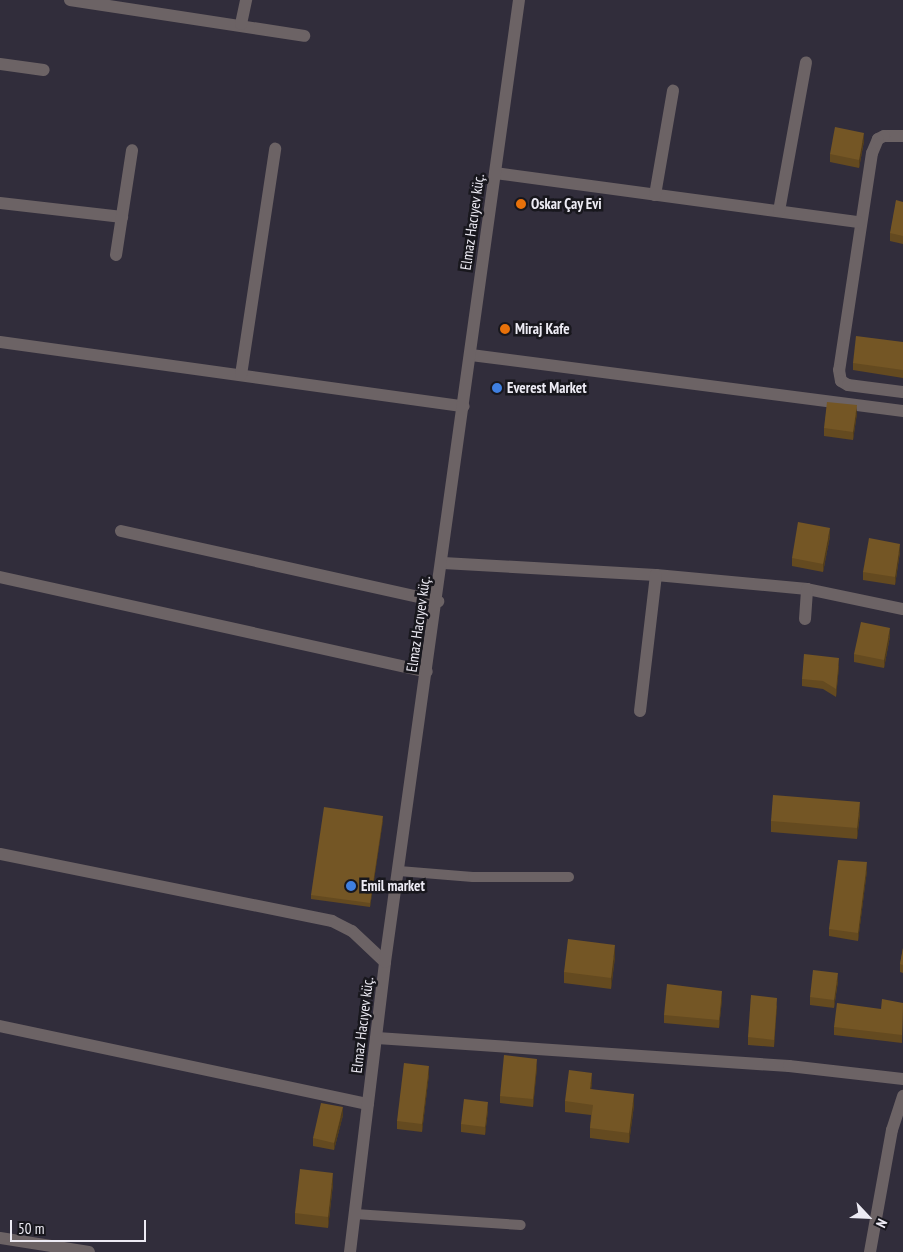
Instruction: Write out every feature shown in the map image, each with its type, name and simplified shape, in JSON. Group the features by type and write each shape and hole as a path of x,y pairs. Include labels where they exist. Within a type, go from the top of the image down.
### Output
{"street":[{"path":"241,24 246,0"},
{"name":"Elmaz Hacıyev küç.","path":"350,1252 386,962 438,601 519,0"},
{"path":"78,1 241,24 304,36"},
{"path":"778,211 806,62"},
{"path":"0,64 44,70"},
{"path":"656,195 673,91"},
{"path":"903,136 892,134 878,140 872,153 859,222 839,370 842,381 848,385 903,392"},
{"path":"241,375 275,149"},
{"path":"116,255 132,150"},
{"path":"495,173 859,222"},
{"path":"0,203 122,217"},
{"path":"0,342 464,406"},
{"path":"471,355 903,412"},
{"path":"121,531 438,601"},
{"path":"443,563 656,575 807,589 903,609"},
{"path":"640,711 656,575"},
{"path":"0,577 427,672"},
{"path":"805,619 807,589"},
{"path":"0,854 332,921 352,931 386,962"},
{"path":"0,1026 368,1104"},
{"path":"377,1038 789,1066 903,1079"},
{"path":"870,1252 892,1130 903,1096"},
{"path":"0,1238 90,1252"}],"lane":[{"path":"399,871 473,877 569,877"},
{"path":"355,1214 521,1225"}],"building":[{"path":"835,127 864,133 859,160 830,154"},
{"path":"896,200 903,202 903,236 890,233"},
{"path":"856,336 903,342 903,370 853,363"},
{"path":"827,402 857,405 853,432 824,428"},
{"path":"798,522 830,528 823,564 792,558"},
{"path":"869,538 900,544 895,577 863,572"},
{"path":"861,622 890,628 884,660 854,654"},
{"path":"804,654 839,658 836,689 823,681 802,679"},
{"path":"773,795 860,802 857,828 771,821"},
{"path":"324,807 383,816 370,903 311,895"},
{"path":"838,860 867,862 858,933 829,929"},
{"path":"568,939 615,945 611,978 564,972"},
{"path":"903,948 903,965 900,964"},
{"path":"813,970 838,973 834,1000 810,997"},
{"path":"667,984 722,991 719,1020 664,1015"},
{"path":"751,995 777,998 774,1040 748,1037"},
{"path":"882,999 903,1003 902,1035 834,1027 837,1003 881,1009"},
{"path":"504,1055 537,1059 533,1099 500,1096"},
{"path":"404,1063 429,1066 422,1124 397,1121"},
{"path":"569,1070 592,1073 590,1089 634,1094 629,1133 590,1128 593,1105 565,1101"},
{"path":"464,1099 488,1102 485,1127 461,1124"},
{"path":"321,1103 343,1107 334,1143 313,1138"},
{"path":"300,1169 333,1173 328,1217 295,1213"}],"place":[{"name":"Oskar Çay Evi","path":"521,204"},
{"name":"Miraj Kafe","path":"505,329"},
{"name":"Everest Market","path":"497,388"},
{"name":"Emil market","path":"351,886"}]}
